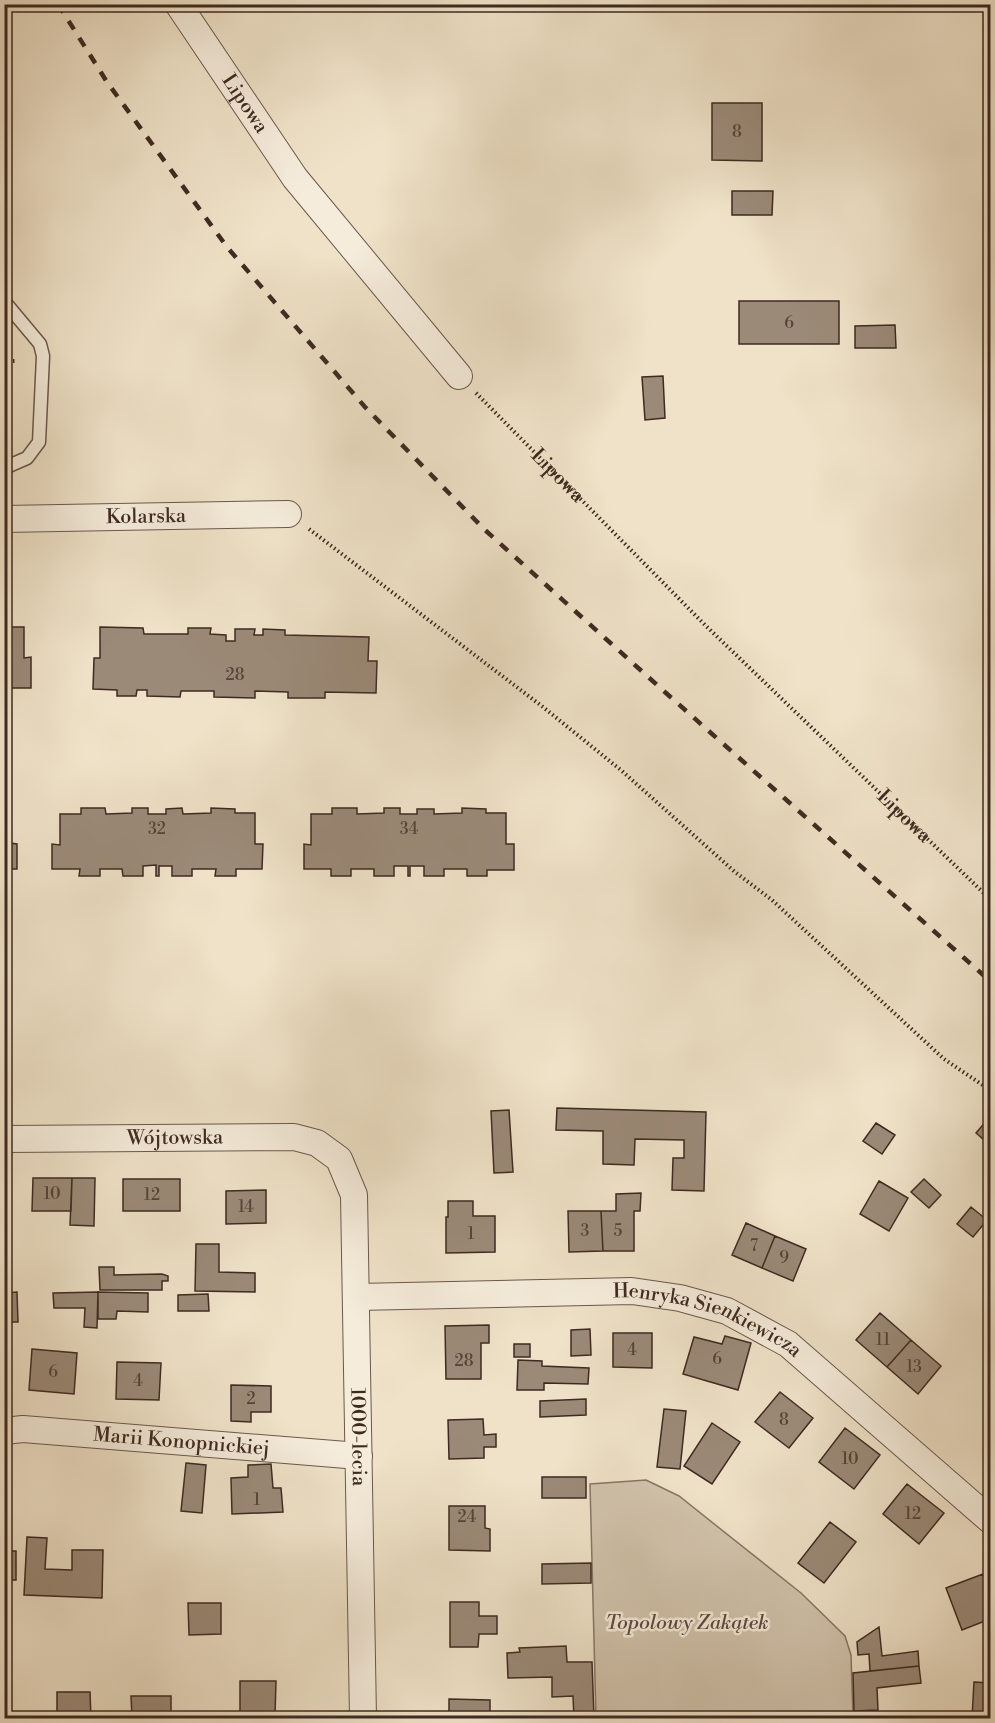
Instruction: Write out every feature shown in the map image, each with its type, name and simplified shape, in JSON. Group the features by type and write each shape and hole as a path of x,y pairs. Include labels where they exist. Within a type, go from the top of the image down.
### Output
{"street":[{"name":"Lipowa","path":"178,4 295,178 459,376"},
{"name":"Kolarska","path":"4,519 288,514"},
{"name":"Wójtowska","path":"4,1139 294,1137 317,1143 339,1159"},
{"name":"1000-lecia","path":"339,1159 354,1195 363,1719"},
{"name":"Henryka Sienkiewicza","path":"357,1297 632,1291 680,1298 727,1311 788,1344 990,1520"},
{"name":"Marii Konopnickiej","path":"4,1431 23,1429 359,1456"}],"lane":[{"path":"4,301 40,344 43,356 39,442 27,458 4,468"}],"path":[{"path":"4,361 16,361"},
{"name":"Lipowa","path":"459,376 705,625 990,899"},
{"path":"288,514 543,707 622,771 735,872 772,900 944,1059 990,1090"}],"green space":[{"name":"Topolowy Zakątek","path":"646,1480 679,1496 801,1593 845,1636 851,1655 853,1718 596,1718 590,1484"}],"building":[{"path":"712,103 762,103 762,161 712,160"},
{"path":"732,191 773,191 772,215 732,215"},
{"path":"739,301 839,301 839,344 739,344"},
{"path":"895,325 896,348 855,348 855,326"},
{"path":"663,376 665,418 645,420 642,377"},
{"path":"4,627 24,627 24,658 31,657 31,688 6,688 6,695"},
{"path":"100,627 143,628 144,634 188,634 188,628 211,628 210,634 226,635 226,641 235,641 235,629 255,629 254,635 263,635 263,629 285,630 285,635 369,637 368,661 377,661 376,693 325,692 325,698 288,698 288,692 255,691 255,698 214,697 214,691 181,691 180,697 147,696 147,690 137,690 136,696 117,696 117,690 93,689 94,658 100,658"},
{"path":"81,808 105,808 106,814 132,813 132,808 148,808 148,814 166,814 166,809 182,808 183,814 211,813 211,808 235,809 235,813 255,813 255,844 263,844 262,869 236,869 236,876 215,876 216,869 192,869 192,876 172,876 172,866 159,866 159,876 156,876 156,865 143,866 143,876 123,876 122,869 100,869 100,876 79,876 80,869 52,869 52,844 60,845 60,814 81,814"},
{"path":"332,808 357,808 357,814 384,813 384,808 400,808 400,814 417,814 417,809 434,809 434,814 462,813 462,808 486,809 486,813 506,813 506,844 514,844 514,870 487,870 487,876 467,876 467,869 444,869 444,876 424,876 424,866 410,866 410,876 408,876 408,866 394,866 394,876 374,876 374,869 351,869 351,876 331,876 331,869 304,869 304,844 311,845 311,814 332,814"},
{"path":"4,812 9,812 10,843 17,844 17,869 4,869"},
{"path":"557,1108 706,1112 704,1191 672,1190 673,1158 684,1158 684,1140 635,1139 634,1165 603,1164 603,1131 556,1130"},
{"path":"509,1110 513,1172 494,1173 491,1111"},
{"path":"988,1119 990,1121 990,1145 976,1133"},
{"path":"876,1123 895,1135 882,1154 863,1141"},
{"path":"33,1178 72,1178 71,1211 32,1211"},
{"path":"72,1178 95,1178 94,1226 70,1225"},
{"path":"123,1179 180,1179 180,1211 123,1211"},
{"path":"924,1179 941,1195 929,1208 911,1192"},
{"path":"879,1181 908,1198 889,1231 860,1214"},
{"path":"266,1190 266,1223 226,1224 226,1191"},
{"path":"641,1193 640,1211 634,1211 634,1251 603,1251 601,1211 616,1211 616,1194"},
{"path":"448,1201 473,1201 473,1216 495,1216 495,1252 446,1253"},
{"path":"971,1207 987,1220 973,1237 957,1224"},
{"path":"568,1211 601,1211 603,1251 569,1252"},
{"path":"746,1223 775,1236 762,1268 732,1255"},
{"path":"775,1236 806,1249 793,1281 762,1268"},
{"path":"196,1244 219,1244 219,1272 255,1273 255,1292 195,1291"},
{"path":"99,1267 114,1267 114,1275 162,1274 168,1276 168,1281 162,1281 162,1290 100,1290"},
{"path":"17,1292 18,1322 4,1322 4,1293"},
{"path":"98,1292 97,1328 84,1327 85,1308 54,1308 53,1293"},
{"path":"98,1292 148,1293 148,1312 117,1311 116,1319 98,1319"},
{"path":"208,1294 209,1311 178,1311 178,1295"},
{"path":"880,1313 911,1340 887,1367 856,1340"},
{"path":"489,1325 489,1343 481,1343 481,1379 446,1379 445,1326"},
{"path":"590,1329 591,1355 571,1356 571,1330"},
{"path":"613,1333 652,1333 652,1368 613,1367"},
{"path":"725,1336 751,1343 738,1390 683,1374 694,1337 722,1344"},
{"path":"911,1340 941,1366 918,1394 887,1367"},
{"path":"514,1344 530,1344 530,1357 514,1357"},
{"path":"32,1349 77,1353 74,1394 29,1390"},
{"path":"518,1360 542,1361 542,1366 589,1368 588,1384 544,1383 544,1390 517,1390"},
{"path":"117,1362 161,1363 159,1400 116,1399"},
{"path":"231,1385 271,1386 271,1412 251,1412 251,1422 231,1421"},
{"path":"780,1392 813,1418 789,1448 755,1422"},
{"path":"586,1399 586,1415 540,1417 540,1401"},
{"path":"664,1409 686,1411 680,1469 657,1467"},
{"path":"483,1419 484,1435 496,1434 496,1447 484,1447 484,1458 449,1459 448,1420"},
{"path":"712,1423 740,1442 712,1484 684,1466"},
{"path":"845,1428 880,1455 854,1489 819,1462"},
{"path":"186,1463 206,1465 202,1513 181,1511"},
{"path":"271,1464 273,1488 281,1488 283,1512 232,1514 231,1478 248,1477 248,1465"},
{"path":"542,1477 586,1477 586,1498 542,1498"},
{"path":"907,1484 944,1513 919,1544 883,1514"},
{"path":"449,1506 485,1506 485,1528 490,1529 490,1551 449,1550"},
{"path":"830,1522 856,1542 824,1583 798,1563"},
{"path":"27,1537 47,1538 45,1569 72,1570 72,1550 103,1550 102,1598 24,1595"},
{"path":"4,1551 16,1551 16,1580 4,1580"},
{"path":"591,1563 591,1583 542,1584 542,1564"},
{"path":"983,1574 990,1592 990,1619 962,1630 946,1588"},
{"path":"450,1602 479,1602 479,1616 497,1616 497,1634 479,1634 478,1647 450,1647"},
{"path":"188,1603 221,1603 221,1634 189,1635"},
{"path":"879,1627 882,1656 918,1651 919,1666 870,1671 869,1654 858,1655 857,1642"},
{"path":"566,1646 567,1662 592,1662 594,1718 574,1718 573,1696 552,1697 552,1677 508,1678 507,1653 520,1652 519,1648"},
{"path":"919,1666 921,1683 877,1688 878,1710 854,1711 853,1673"},
{"path":"240,1681 276,1681 275,1716 240,1716"},
{"path":"974,1682 990,1683 990,1718 972,1718"},
{"path":"57,1692 90,1692 91,1718 57,1718"},
{"path":"131,1696 171,1696 171,1718 132,1718"},
{"path":"449,1699 490,1700 490,1718 449,1718"}],"railway":[{"path":"58,4 107,82 227,247 365,407 485,530 990,981"}]}
